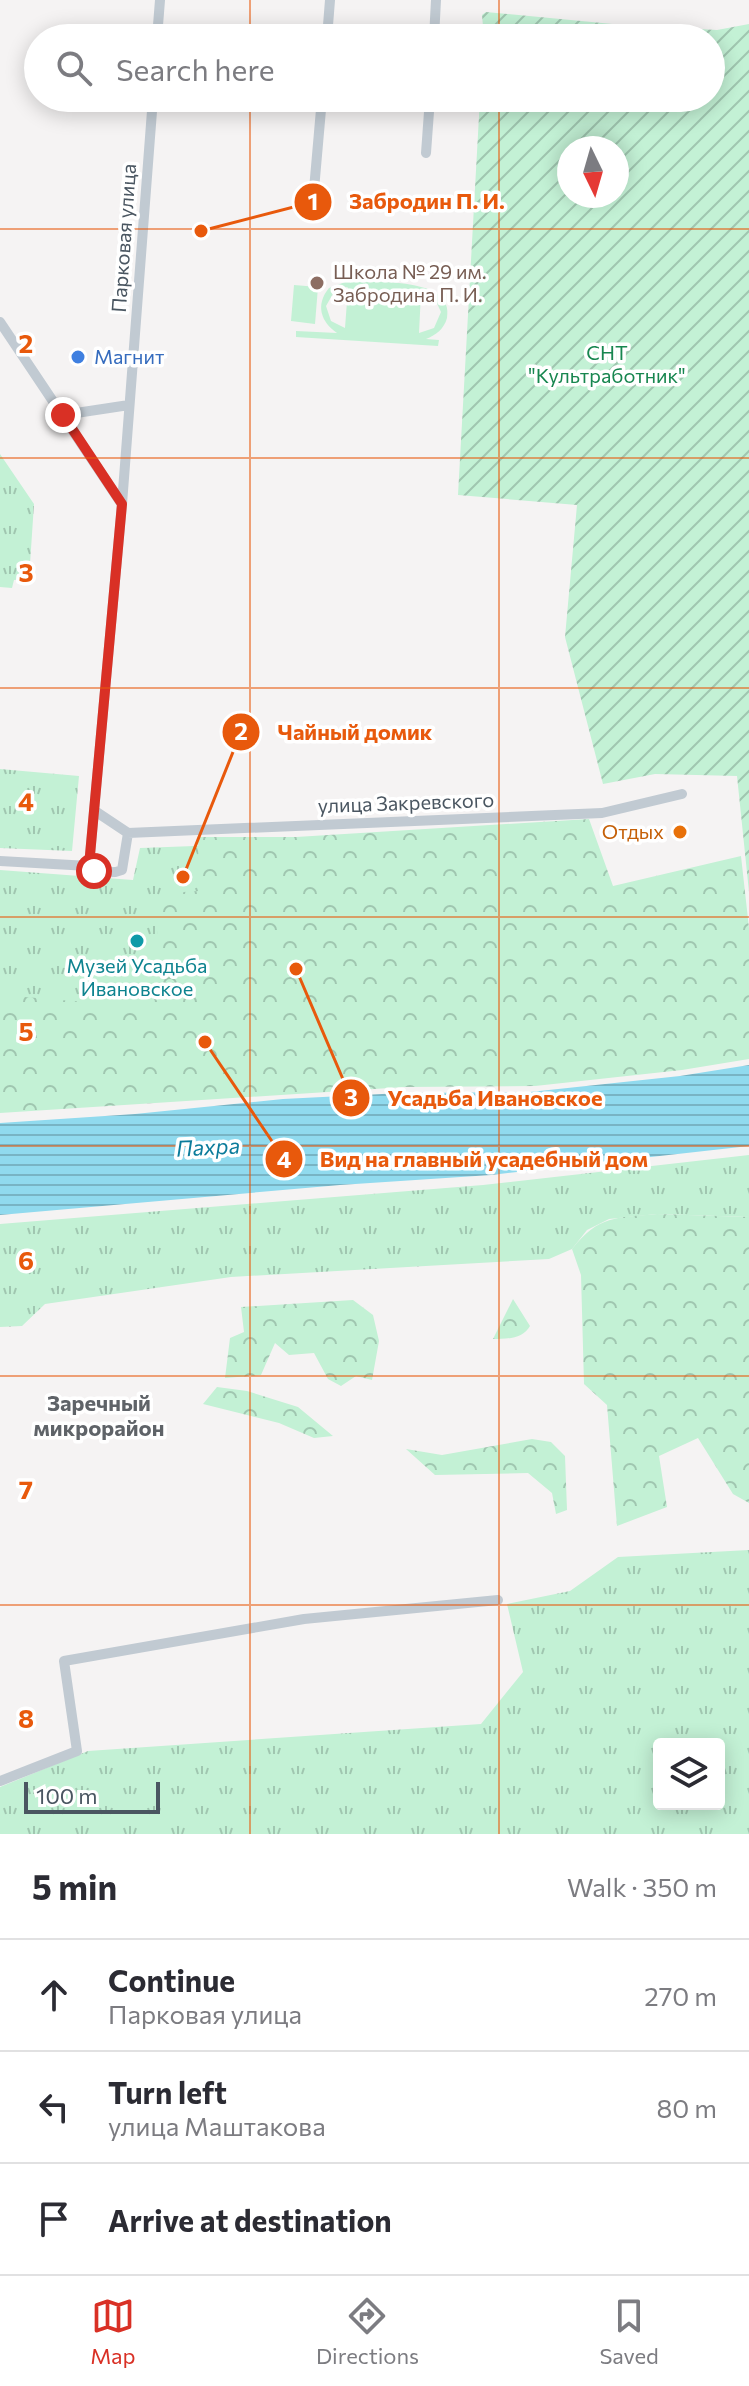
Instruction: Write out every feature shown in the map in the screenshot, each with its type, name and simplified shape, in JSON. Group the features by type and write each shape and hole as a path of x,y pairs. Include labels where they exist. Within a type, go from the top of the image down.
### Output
{"street":[{"path":"158,24 160,0"},
{"path":"328,24 330,0"},
{"path":"435,24 436,0"},
{"name":"Парковая улица","path":"89,866 122,504 152,112"},
{"path":"313,201 321,112"},
{"path":"426,153 429,112"},
{"path":"0,322 122,504"},
{"path":"63,415 129,405"},
{"name":"улица Закревского","path":"128,833 602,813 682,794"},
{"path":"0,861 89,866 94,871 116,873 122,870 128,833 95,811"},
{"path":"0,1781 77,1751 64,1661 304,1619 498,1600"}],"green space":[{"name":"СНТ \"Культработник\"","path":"486,12 612,24 483,24 482,15"},
{"name":"СНТ \"Культработник\"","path":"749,24 749,892 737,776 655,774 603,784 565,637 577,505 458,495 479,112 725,112 725,28"},
{"path":"348,281 410,284 426,288 446,304 444,325 426,339 439,340 438,346 296,337 296,331 337,333 327,324 322,313 322,301 329,288","holes":["348,288 345,328 331,321 326,306 334,292","421,293 434,297 441,312 434,328 419,333"]},
{"path":"294,285 318,287 315,324 291,321"},
{"path":"0,454 34,504 29,579 14,580 12,588 0,587"},
{"path":"0,769 79,776 72,851 0,848"},
{"path":"589,819 613,886 741,856 749,928 749,1059 682,1070 535,1086 405,1087 0,1113 0,995 146,1007 149,972 156,954 159,899 168,893 199,891 198,837 296,837"},
{"path":"582,832 0,1092 0,870 133,880 140,848"},
{"path":"749,1155 749,1217 657,1214 609,1219 587,1230 572,1249 549,1259 231,1277 45,1304 22,1326 0,1327 0,1224 483,1185"},
{"path":"657,1214 749,1217 749,1503 733,1494 698,1438 659,1456 667,1507 617,1526 607,1405 584,1384 581,1275 572,1249 591,1230 609,1220"},
{"path":"513,1299 530,1326 519,1336 493,1339"},
{"path":"353,1300 373,1315 379,1341 372,1380 356,1376 341,1386 328,1379 314,1353 289,1355 275,1343 261,1375 225,1378 230,1338 244,1332 241,1307"},
{"path":"217,1387 247,1391 298,1407 333,1436 314,1438 279,1423 203,1404"},
{"path":"532,1439 551,1442 565,1456 567,1510 556,1514 552,1493 528,1473 435,1475 406,1449 442,1455"},
{"path":"749,1550 749,1834 0,1834 0,1787 88,1751 481,1724 523,1672 507,1604 570,1591 618,1557"}],"water":[{"name":"Пахра","path":"749,1065 749,1146 491,1175 0,1215 0,1123 135,1114 283,1099 402,1093 530,1092 680,1076"}],"place":[{"name":"Забродин П. И.","path":"201,231"},
{"name":"Школа № 29 им. Забродина П. И.","path":"317,283"},
{"name":"Магнит","path":"78,357"},
{"name":"Отдых","path":"680,832"},
{"name":"Чайный домик","path":"183,877"},
{"name":"Музей Усадьба Ивановское","path":"137,941"},
{"name":"Усадьба Ивановское","path":"296,969"},
{"name":"Вид на главный усадебный дом","path":"205,1042"}],"district":[{"name":"Заречный микрорайон","path":"99,1416"}],"route":[{"path":"63,415 122,504 89,866 94,871"}]}
